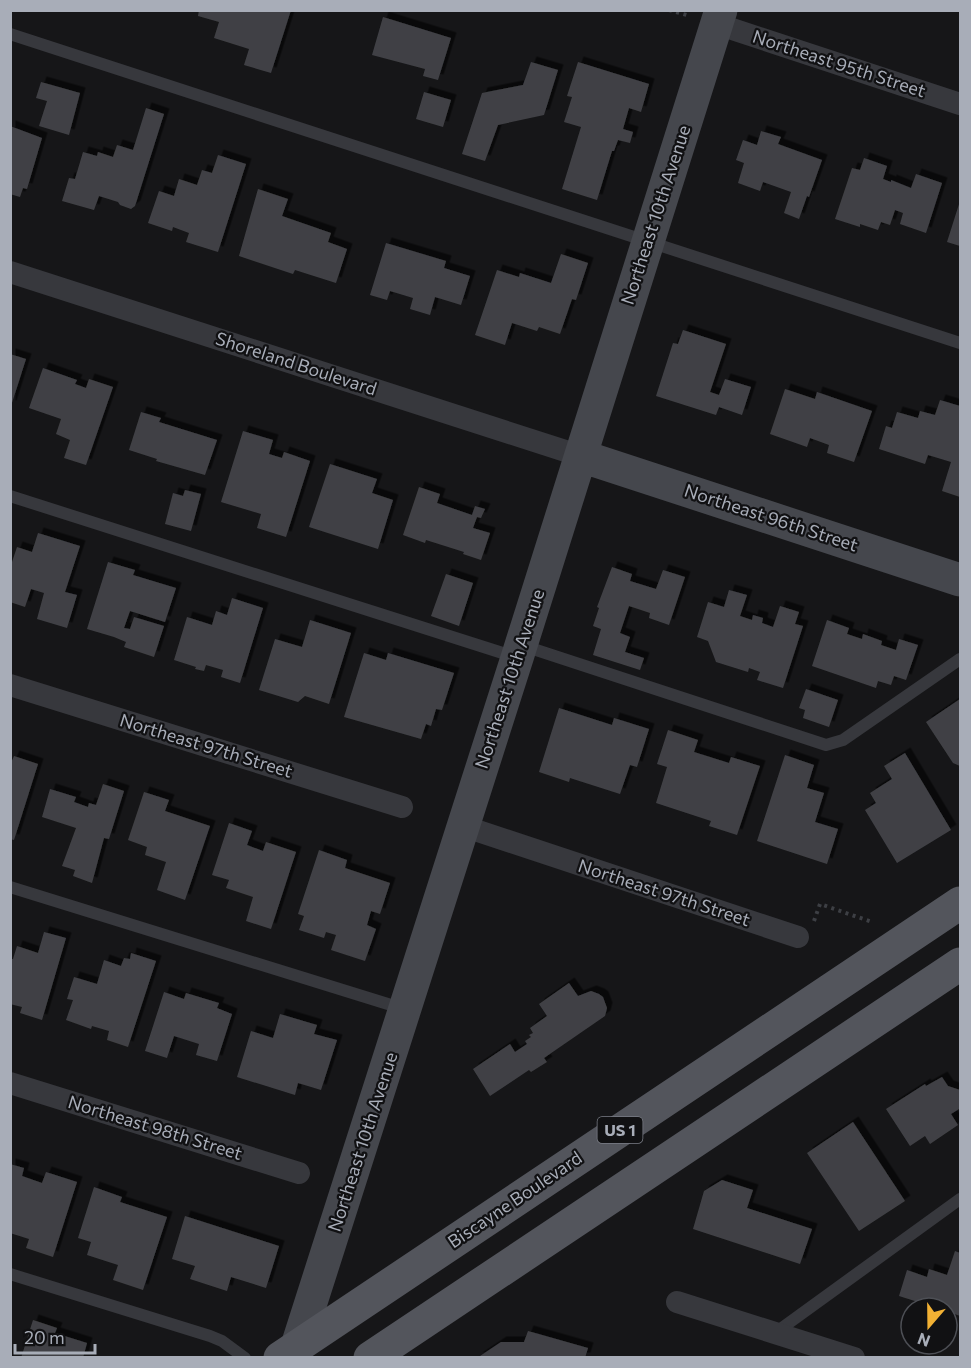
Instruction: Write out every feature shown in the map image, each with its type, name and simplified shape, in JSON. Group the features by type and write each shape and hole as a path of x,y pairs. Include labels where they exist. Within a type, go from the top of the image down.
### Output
{"main road":[{"name":"Biscayne Boulevard","path":"288,1352 960,903"},
{"name":"US 1","path":"370,1358 960,964"}],"street":[{"name":"Northeast 95th Street","path":"719,17 960,104"},
{"name":"Northeast 10th Avenue","path":"288,1352 405,1010 719,17"},
{"name":"Shoreland Boulevard","path":"10,272 581,456"},
{"name":"Northeast 96th Street","path":"581,456 960,580"},
{"name":"Northeast 97th Street","path":"10,685 402,807"},
{"name":"Northeast 97th Street","path":"463,826 798,937"},
{"name":"Northeast 98th Street","path":"10,1083 299,1173"},
{"path":"677,1302 854,1358"}],"lane":[{"path":"10,34 960,343"},
{"path":"10,496 826,745 843,740 960,659"},
{"path":"10,887 405,1010"},
{"path":"775,1333 960,1198"},
{"path":"10,1274 210,1336 222,1341 244,1358"}],"path":[{"path":"798,937 810,931 820,904 872,922"}],"building":[{"path":"199,10 291,10 271,73 244,65 249,49 214,38 219,22 198,16"},
{"path":"383,17 451,38 438,80 423,76 425,69 372,55"},
{"path":"531,62 558,70 544,115 498,125 485,161 462,154 482,93 523,85"},
{"path":"578,62 649,84 641,112 629,108 623,129 633,132 630,143 618,140 612,151 597,200 562,189 581,127 564,122 572,97 567,96"},
{"path":"41,82 80,93 69,135 39,126 47,101 36,98"},
{"path":"424,92 451,100 443,127 416,119"},
{"path":"146,108 164,114 135,206 131,209 99,196 94,210 62,201 69,178 75,179 83,152 97,156 98,152 113,157 117,145 133,150"},
{"path":"10,126 42,138 27,189 23,188 20,197 10,194"},
{"path":"761,131 781,137 778,144 822,160 799,219 784,213 791,192 763,182 760,191 738,183 744,163 736,160 743,140 757,145"},
{"path":"218,155 246,164 218,252 186,242 189,233 173,227 172,231 148,223 159,191 174,196 179,179 197,185 202,170 212,173"},
{"path":"864,158 887,166 883,179 891,182 891,180 911,188 916,174 942,183 926,233 900,224 903,213 895,210 890,225 881,222 878,230 835,219 852,168 860,170"},
{"path":"258,189 288,199 282,216 331,233 328,242 347,249 336,283 295,270 293,274 239,256"},
{"path":"960,201 960,246 947,242"},
{"path":"386,243 446,261 444,268 470,276 461,305 435,297 430,315 410,309 413,298 390,291 387,300 370,295"},
{"path":"561,254 588,263 576,300 572,299 560,334 539,327 537,331 512,323 505,345 475,335 497,270 519,277 520,273 551,283"},
{"path":"683,330 726,344 710,392 719,395 725,379 751,387 742,415 719,407 716,415 656,396 673,343 678,344"},
{"path":"10,354 26,359 11,406 10,406"},
{"path":"43,368 77,380 75,384 86,388 89,379 113,387 86,465 64,458 70,440 56,434 61,419 29,408"},
{"path":"785,389 815,399 817,392 872,411 854,462 827,453 829,445 810,438 807,447 770,434"},
{"path":"940,400 960,406 960,497 942,491 951,462 928,455 925,464 879,449 886,426 892,428 897,412 918,418 920,411 935,415"},
{"path":"141,412 161,418 159,422 217,440 205,475 156,461 157,459 129,450"},
{"path":"243,431 273,440 269,454 282,458 284,452 310,461 286,537 257,528 261,514 221,502"},
{"path":"330,464 377,479 372,493 393,500 378,549 309,527"},
{"path":"419,487 440,494 437,503 472,515 475,506 485,509 481,518 477,517 473,528 490,533 481,560 463,554 464,552 426,540 425,543 403,535"},
{"path":"185,490 201,494 191,531 165,524 173,493 183,496"},
{"path":"38,533 80,546 65,592 77,595 67,628 37,619 44,593 31,589 25,607 10,602 10,568 17,547 32,552"},
{"path":"108,562 135,570 133,575 176,588 165,622 130,611 124,628 130,629 134,617 164,626 154,657 124,647 126,642 87,629"},
{"path":"612,567 632,574 630,581 656,589 663,570 685,577 669,625 649,618 650,613 629,606 620,633 630,637 625,652 644,658 640,670 593,655 601,629 593,626 599,608 597,607"},
{"path":"446,574 473,583 459,626 431,616"},
{"path":"729,590 747,595 740,616 752,620 753,615 763,618 762,623 773,627 780,606 799,612 795,624 803,626 783,688 757,680 760,672 749,668 748,672 716,662 708,641 697,637 708,602 724,607"},
{"path":"232,598 263,608 240,683 221,677 223,670 206,665 204,671 174,660 187,617 212,625 216,611 227,615"},
{"path":"310,620 351,633 329,704 305,696 298,702 259,690 275,639 302,647"},
{"path":"827,620 849,628 847,634 862,639 863,634 882,641 881,645 896,650 899,639 918,645 906,680 894,676 891,685 878,681 876,688 812,666"},
{"path":"364,653 386,660 388,653 454,673 442,710 436,709 431,726 426,724 421,739 344,717"},
{"path":"806,689 838,700 829,727 803,718 805,710 799,708"},
{"path":"960,699 960,766 953,763 926,722"},
{"path":"559,708 612,725 614,718 649,729 637,767 630,765 620,794 570,778 569,782 539,772"},
{"path":"668,730 698,740 694,752 729,763 731,757 760,766 737,835 709,826 711,821 656,803 667,767 657,764"},
{"path":"905,753 951,830 897,863 865,810 876,803 870,793 892,779 884,766"},
{"path":"785,755 814,765 807,788 824,793 815,822 838,829 827,864 757,841"},
{"path":"14,756 38,764 14,840 10,839 10,765"},
{"path":"103,784 124,791 109,839 104,838 92,883 73,876 75,870 62,866 76,828 42,817 50,789 76,797 74,802 88,807 89,803 96,805"},
{"path":"144,792 169,800 165,811 210,826 185,900 157,890 166,862 145,855 147,847 128,840"},
{"path":"229,823 252,831 247,845 263,851 266,842 296,852 271,929 246,921 253,897 226,888 229,880 212,875"},
{"path":"319,850 347,860 345,868 390,883 380,914 371,911 367,925 376,929 365,961 331,950 336,935 326,932 324,938 299,930 304,916 298,914"},
{"path":"44,932 66,938 42,1020 20,1013 22,1007 10,1004 10,959 13,959 17,946 38,953"},
{"path":"131,953 156,961 128,1047 107,1040 109,1031 92,1026 91,1029 66,1020 73,1000 67,999 74,977 97,984 104,960 121,966 124,958 130,959"},
{"path":"569,983 578,996 591,991 603,997 607,1008 605,1016 544,1058 547,1062 531,1072 529,1070 490,1096 473,1069 510,1044 515,1052 527,1044 525,1041 533,1033 530,1028 547,1016 539,1004"},
{"path":"164,992 184,999 186,993 219,1003 217,1008 232,1014 217,1061 196,1055 199,1044 174,1036 167,1058 145,1051"},
{"path":"280,1014 317,1025 314,1034 337,1040 321,1090 298,1083 295,1095 237,1077 251,1031 273,1038"},
{"path":"942,1077 948,1086 960,1090 960,1112 959,1109 951,1114 958,1125 930,1144 925,1136 910,1146 886,1109 925,1084 926,1086"},
{"path":"853,1122 905,1201 859,1231 807,1153"},
{"path":"10,1164 24,1168 22,1176 42,1183 46,1172 77,1182 53,1257 26,1248 29,1239 10,1233"},
{"path":"722,1180 753,1190 747,1208 812,1229 800,1264 693,1229 704,1191"},
{"path":"94,1187 122,1197 120,1202 167,1217 143,1290 113,1280 118,1265 87,1255 91,1242 78,1238"},
{"path":"185,1216 279,1246 266,1288 231,1277 227,1291 190,1279 195,1266 172,1259"},
{"path":"955,1251 960,1253 960,1316 959,1296 899,1296 907,1270 927,1277 929,1269 947,1275"},
{"path":"33,1320 57,1328 55,1333 87,1343 83,1358 21,1358"},
{"path":"528,1331 588,1348 585,1358 477,1358 501,1342 524,1342"}]}
